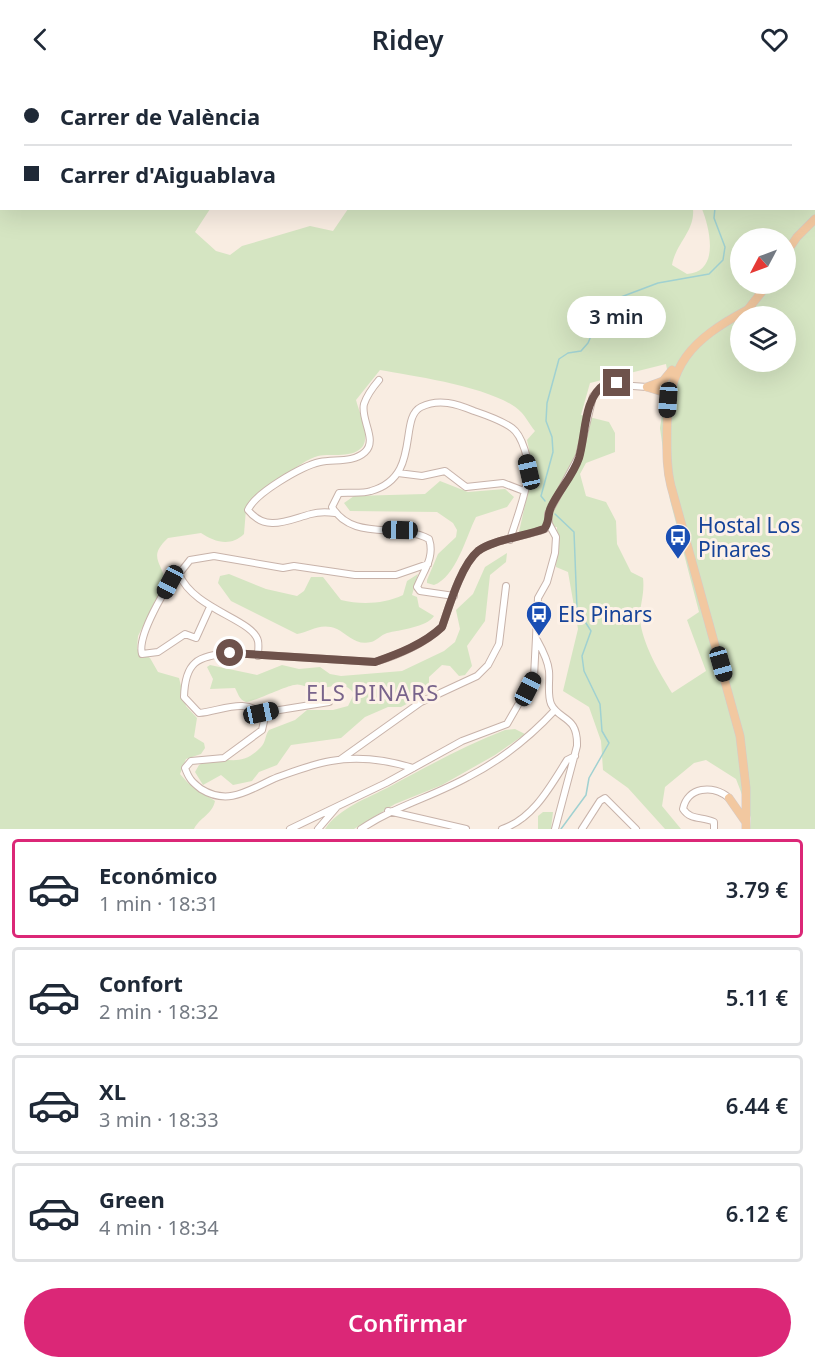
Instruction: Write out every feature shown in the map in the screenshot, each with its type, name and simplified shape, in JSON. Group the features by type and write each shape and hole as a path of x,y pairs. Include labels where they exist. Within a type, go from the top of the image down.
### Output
{"main road":[{"path":"796,238 815,219"},
{"path":"750,306 760,294"},
{"path":"730,322 690,349 665,387 668,471 737,722 746,788 746,826"},
{"path":"671,449 675,383 684,363 700,346 730,323"},
{"path":"673,491 665,387 692,350 700,346"},
{"path":"647,387 665,387"},
{"path":"729,798 738,797 746,788"},
{"path":"729,798 742,814 746,826"}],"street":[{"path":"335,513 312,513 282,524 255,519 248,510 251,502 302,469 319,462 358,457 368,450 371,441 364,420 364,405 379,380"},
{"path":"413,768 391,761 340,760 307,767 237,796 215,797 189,781 185,768 191,761 224,758 262,730 265,717 257,709 242,705 199,713 184,697 184,676 194,664 211,655 230,653 375,662 395,656 434,635 442,627 466,567 477,552 544,529 549,524 552,505 570,478 579,456 582,433 593,396 598,388 605,384 617,383 647,387"},
{"path":"454,596 420,591 417,587 432,549 429,539 400,530 368,529 349,525 335,513 332,507 339,493 370,492 389,483 398,473 407,451 413,414 419,407 434,402 455,403 514,428 519,436 529,472 510,540"},
{"path":"398,473 422,476 445,471 466,487 502,483 524,490"},
{"path":"290,829 339,806 462,741 507,724 534,677 538,598 547,582 555,553 556,537 549,524"},
{"path":"210,607 196,638 185,634 158,652 147,654 140,652 141,640 170,582 190,560 205,556 283,568 294,566 355,575 396,575 428,564"},
{"path":"179,574 184,587 193,597 251,631 258,640 258,656"},
{"path":"340,760 421,702 477,676 488,665 499,644 506,586"},
{"path":"536,639 549,668 550,702 555,710 566,716 578,735 575,756 555,829"},
{"path":"261,713 329,702"},
{"path":"361,829 388,811 416,802 468,777 533,734 555,710"},
{"path":"502,829 518,824 527,815 567,760 575,756"},
{"path":"714,829 714,822 692,818 686,813 683,809 685,800 694,791 705,789 718,791 729,798"},
{"path":"582,829 600,801 605,798 636,829"},
{"path":"318,829 339,806"},
{"path":"388,811 466,829"}],"green space":[{"path":"0,210 209,210 195,232 216,251 230,255 242,246 310,226 333,231 347,210 693,210 691,224 672,265 687,274 704,266 708,258 710,248 708,227 702,210 815,210 815,829 750,829 751,818 736,779 706,760 694,763 665,787 662,806 681,829 665,829 628,788 603,770 601,741 589,707 563,691 578,629 568,572 556,567 557,527 519,532 533,469 527,440 535,431 521,412 494,396 455,384 380,370 356,400 365,436 363,446 359,450 348,454 318,456 290,472 246,509 244,534 234,541 222,542 201,533 168,538 158,551 157,556 165,583 138,636 137,649 150,658 158,672 179,678 186,706 197,718 194,737 204,743 205,748 201,754 186,759 180,774 188,783 215,801 209,813 194,829 0,829","holes":["666,364 668,375 660,428 670,500 699,612 687,620 706,671 672,693 644,639 640,620 643,578 631,572 617,544 616,521 606,502 586,496 580,474 586,463 615,452 615,433 609,422 581,415 590,383"]},
{"path":"440,481 468,492 505,489 514,497 507,507 476,517 460,556 442,581 434,585 427,583 427,580 438,554 456,537 457,530 453,523 437,512 350,511 344,503 354,496 425,494"},
{"path":"507,553 506,562 490,575 485,621 467,646 472,666 465,675 459,676 450,666 442,665 429,677 429,692 401,707 388,707 365,717 341,738 291,745 277,765 259,772 252,781 233,785 221,775 203,785 195,772 199,765 208,761 245,758 261,747 269,730 295,720 307,710 333,710 348,706 354,694 350,689 340,685 312,688 296,685 246,702 240,698 235,688 210,689 213,679 207,667 210,665 257,675 282,665 299,669 320,667 330,674 341,676 402,671 444,651 455,642 460,629 456,610 473,594 485,567"},
{"path":"229,574 266,589 297,596 304,591 311,577 323,577 341,600 364,603 380,602 403,595 407,581 418,574 412,595 417,597 419,607 434,616 425,623 387,633 366,643 356,641 331,627 320,627 297,634 231,601 218,583 220,576"},
{"path":"515,729 525,734 495,755 442,785 395,804 354,829 325,829 338,815 363,800 475,743 505,730"},
{"path":"543,812 553,812 551,829 538,829 538,816"}],"waterway":[{"path":"545,501 541,496 553,452 552,437 546,421 547,403 559,359 568,353 581,351 588,343 605,303 658,283 709,274 723,260 725,247 714,218 715,210"},
{"path":"555,514 574,532 577,609 591,631 582,656 584,671 600,704 602,731 609,743 589,778 586,795 561,829"}],"place":[{"name":"Hostal Los Pinares","path":"678,560"},
{"name":"Els Pinars","path":"539,637"}],"district":[{"name":"ELS PINARS","path":"373,692"}],"route":[{"path":"230,653 375,662 395,656 434,635 442,627 466,567 477,552 492,544 544,529 549,524 548,514 570,478 579,456 582,433 593,396 598,388 605,384 617,383"}]}
